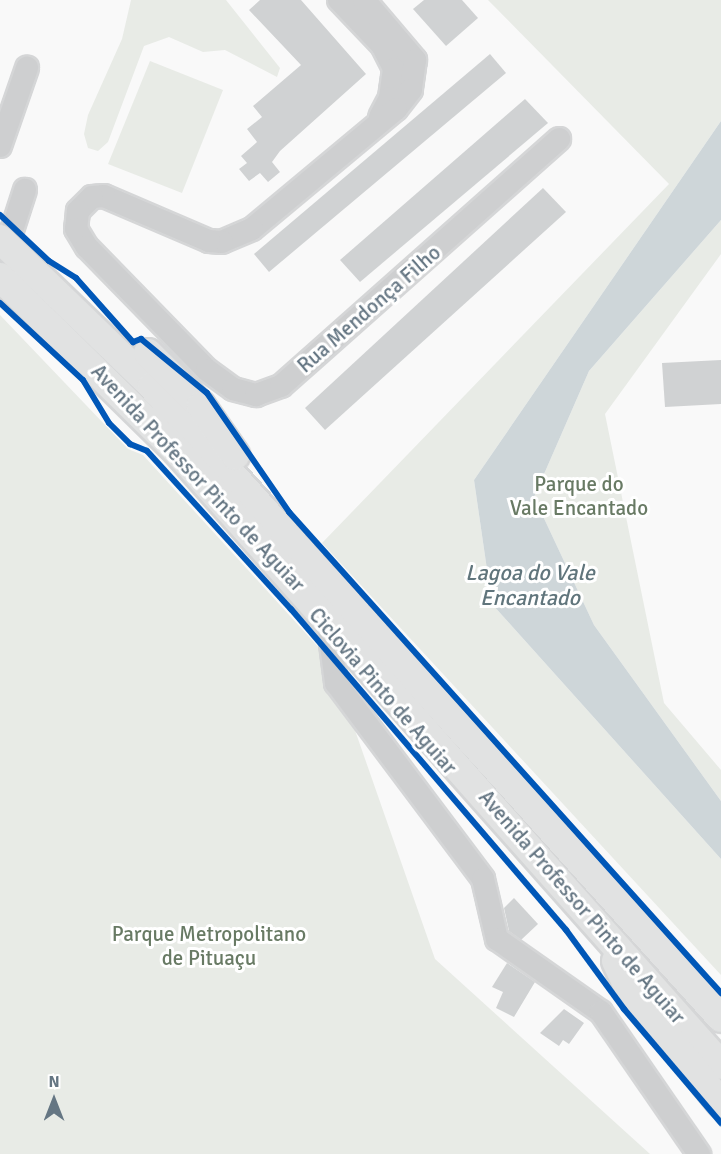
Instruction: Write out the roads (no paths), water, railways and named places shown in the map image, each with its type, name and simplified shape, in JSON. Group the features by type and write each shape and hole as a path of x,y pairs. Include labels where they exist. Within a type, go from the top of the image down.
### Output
{"main road":[{"name":"Avenida Professor Pinto de Aguiar","path":"3,242 150,364 211,420 292,539 721,1018"},
{"name":"Avenida Professor Pinto de Aguiar","path":"0,277 113,385 328,621 721,1065"},
{"path":"606,934 630,991 721,1103"}],"street":[{"path":"339,0 382,45 394,69 390,98 378,121"},
{"name":"Rua Mendonça Filho","path":"364,0 408,49 417,69 402,104 378,121 238,238 199,238 118,198 92,197 82,204 76,218 80,239 189,352 244,394 281,386 386,298 559,139"},
{"path":"0,146 27,68"},
{"path":"3,242 25,190"},
{"path":"150,364 168,330"},
{"path":"113,385 150,364 189,352"},
{"path":"328,621 336,683 483,879 497,939 601,1012 699,1154"}],"water":[{"name":"Lagoa do Vale Encantado","path":"721,121 721,220 589,371 534,497 594,625 721,801 721,859 492,604 474,480"}],"park label":[{"name":"Parque do Vale Encantado","path":"579,496"},
{"name":"Parque Metropolitano de Pituaçu","path":"209,946"}]}
